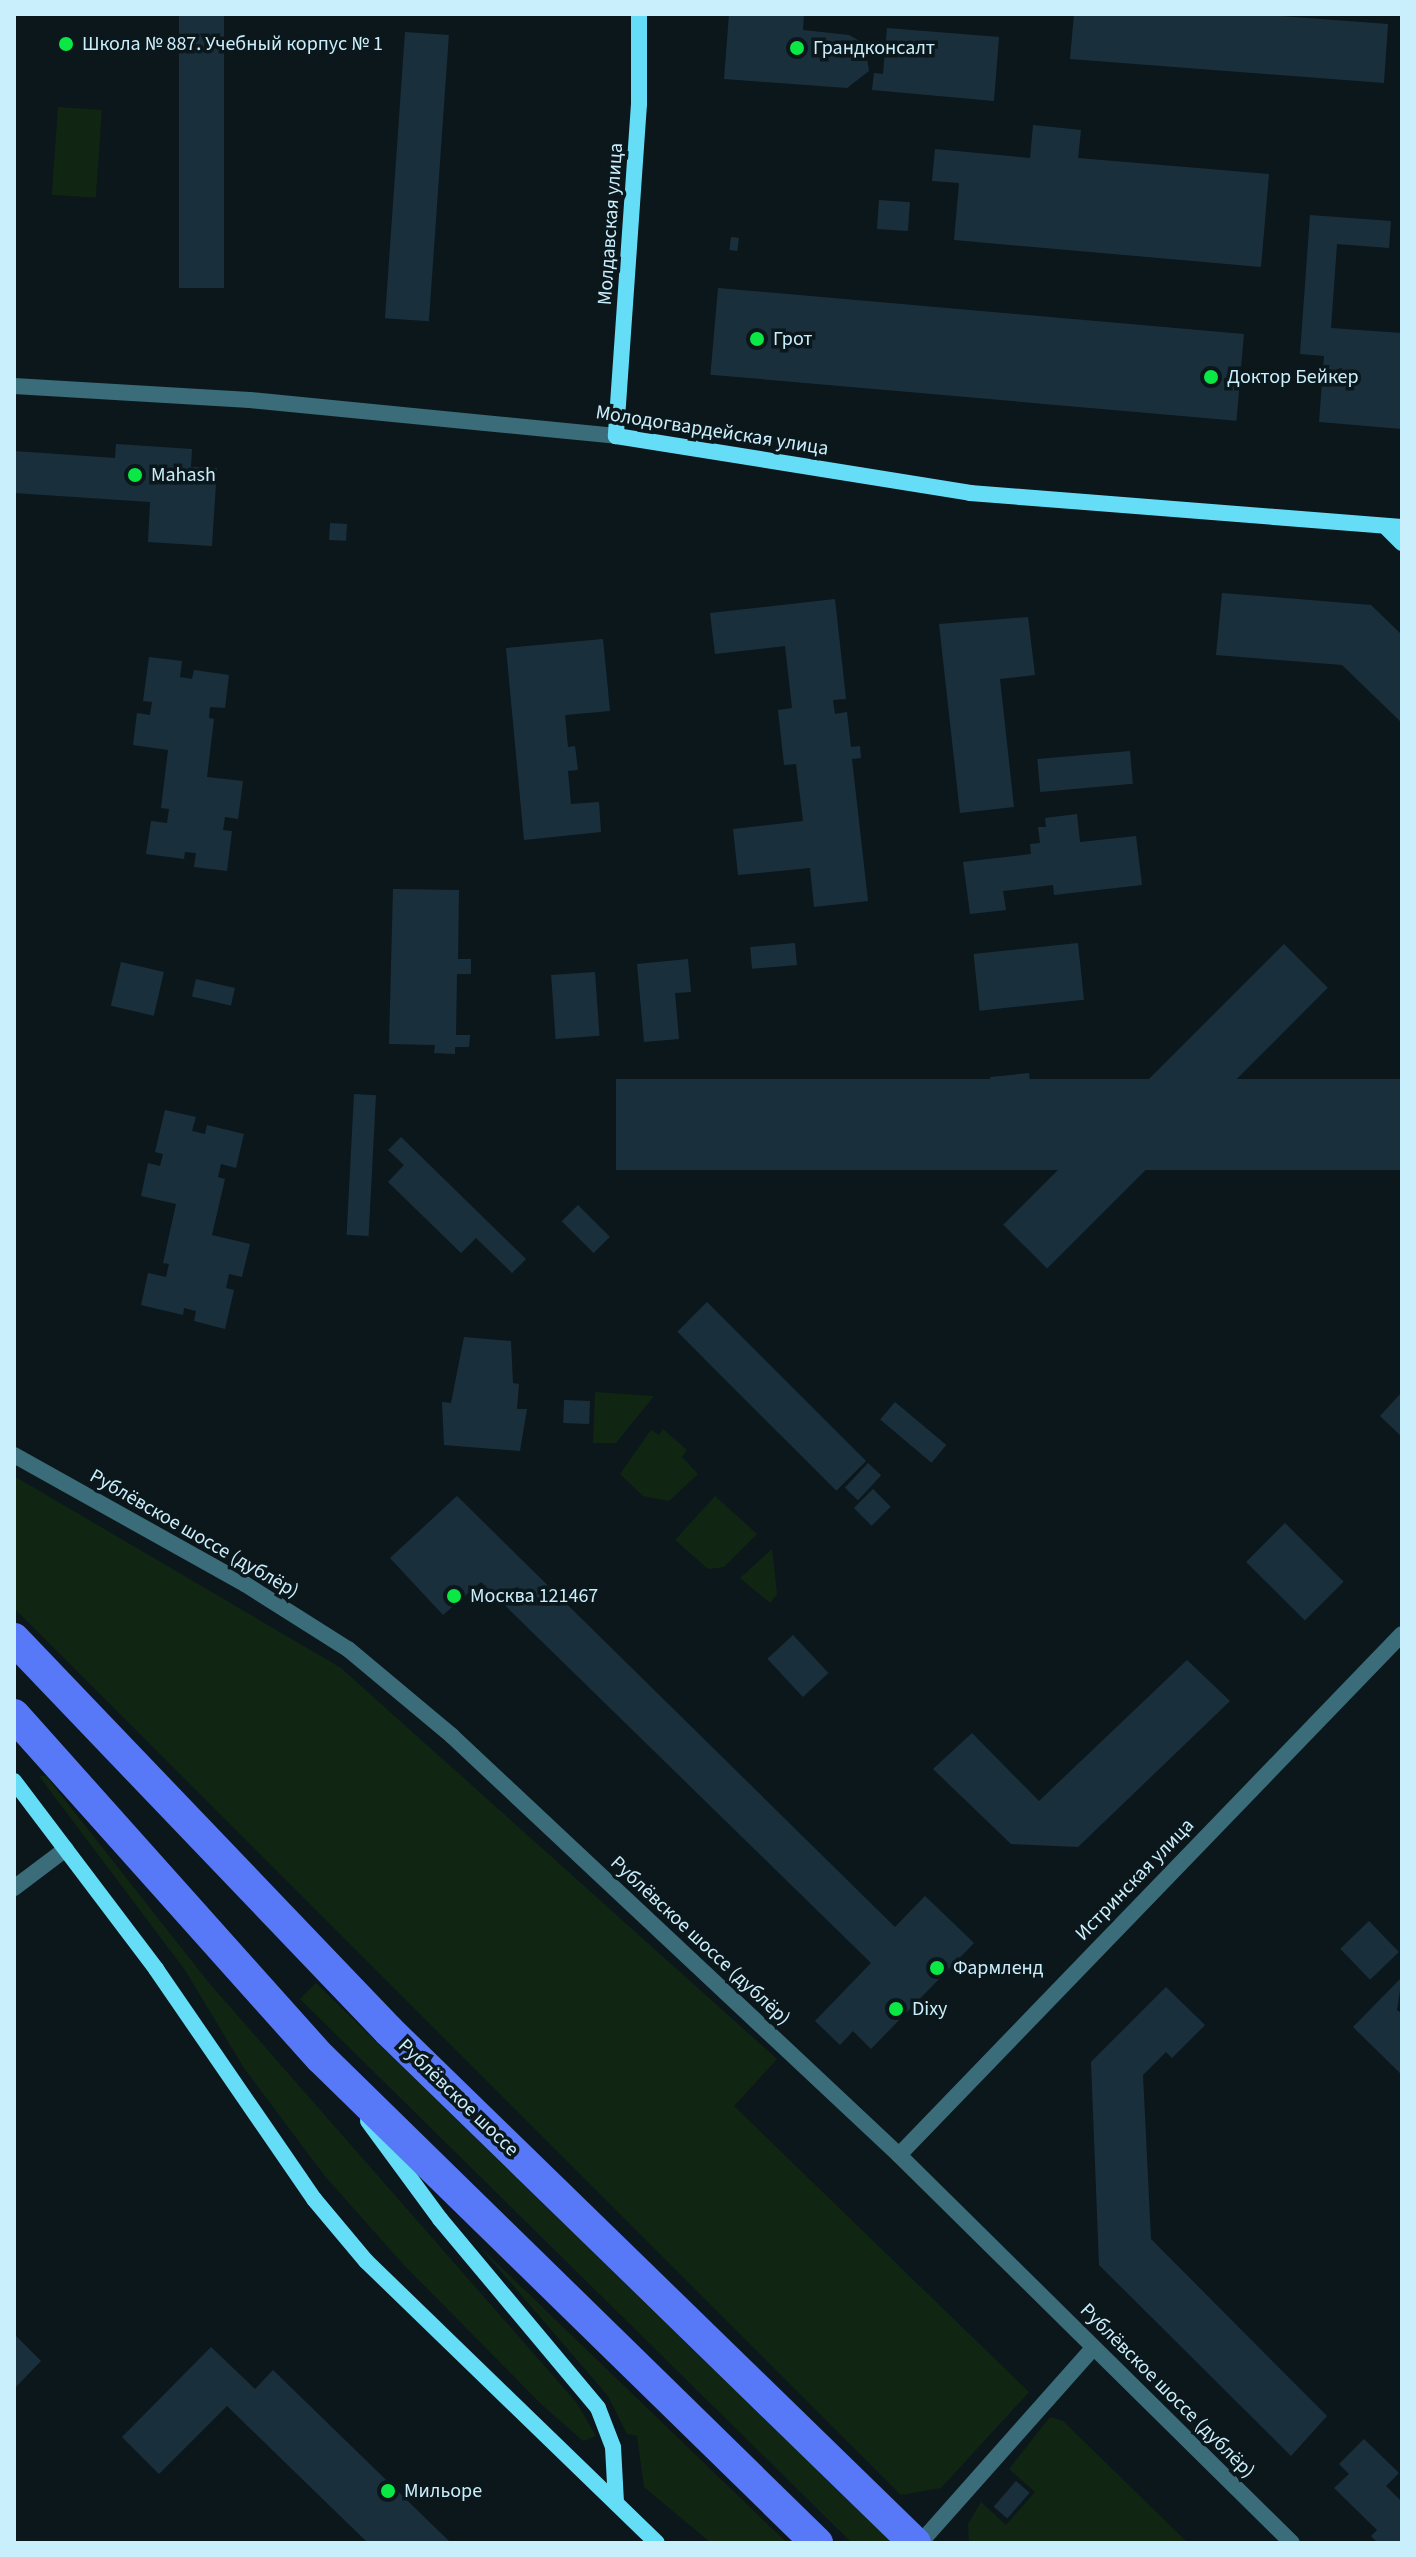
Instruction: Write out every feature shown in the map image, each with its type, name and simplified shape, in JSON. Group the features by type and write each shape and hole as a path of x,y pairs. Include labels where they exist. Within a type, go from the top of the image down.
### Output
{"main road":[{"name":"Рублёвское шоссе","path":"14,1639 389,2031 918,2543"},
{"path":"14,1715 321,2058 817,2543"}],"street":[{"name":"Молдавская улица","path":"616,436 639,104 639,14"},
{"name":"Молодогвардейская улица","path":"14,386 250,400 616,436 970,493 1402,527"},
{"path":"1385,526 1402,543"},
{"name":"Рублёвское шоссе (дублёр)","path":"14,1455 245,1584 348,1649 452,1736 899,2155 1292,2543"},
{"name":"Истринская улица","path":"899,2155 1402,1634"},
{"path":"14,1781 156,1969 246,2106 366,2261 657,2543"},
{"path":"14,1888 66,1849"},
{"path":"321,2058 440,2219 598,2408 613,2447 616,2503"},
{"path":"918,2543 1093,2348"}],"green space":[{"path":"58,107 102,110 96,198 52,195"},
{"path":"595,1392 654,1396 616,1443 593,1443"},
{"path":"663,1429 687,1450 682,1457 698,1474 669,1501 643,1496 620,1474 651,1430 659,1435"},
{"path":"14,1476 341,1668 777,2059 734,2106 1029,2392 941,2488 901,2495 14,1608"},
{"path":"715,1496 757,1534 724,1567 708,1569 675,1540"},
{"path":"772,1549 777,1594 770,1603 740,1578"},
{"path":"39,1776 46,1776 209,1983 576,2402 596,2436 583,2441 540,2403 403,2264 324,2175 244,2068 185,1970"},
{"path":"316,1983 892,2543 852,2543 300,1999"},
{"path":"480,2247 787,2543 711,2543 644,2487 637,2436 627,2434 608,2396"},
{"path":"1050,2417 1063,2421 1188,2543 969,2543 968,2524 981,2502 1006,2525 1035,2492 1009,2469"}],"building":[{"path":"179,14 224,14 224,288 179,288"},
{"name":"Грандконсалт","path":"729,14 804,14 803,30 849,35 865,44 869,71 847,88 724,79"},
{"path":"1074,14 1253,14 1388,24 1384,83 1070,59"},
{"path":"887,28 999,37 994,101 872,90 874,73 883,74"},
{"path":"405,32 449,35 429,321 385,318"},
{"path":"1033,125 1081,130 1078,158 1269,174 1261,267 954,240 959,183 932,181 935,149 1030,158"},
{"path":"879,200 910,202 908,231 877,229"},
{"path":"1310,215 1391,221 1389,248 1337,244 1331,328 1402,333 1402,429 1319,422 1324,356 1300,354"},
{"path":"731,237 739,238 737,251 729,250"},
{"path":"718,288 1244,334 1236,421 710,375"},
{"path":"116,444 192,449 191,467 217,468 212,546 148,542 150,502 14,493 14,451 115,458"},
{"path":"330,523 347,524 346,541 329,540"},
{"path":"1222,593 1371,605 1402,635 1402,723 1342,665 1216,655"},
{"path":"835,599 846,699 833,700 835,714 847,712 851,747 860,746 861,758 852,759 868,901 814,907 810,868 738,875 733,829 803,821 796,764 784,765 778,710 792,708 785,646 715,654 710,613"},
{"path":"1028,617 1035,675 1000,679 1014,807 960,813 939,624"},
{"path":"603,639 610,711 565,715 568,747 575,746 578,770 568,771 571,804 599,802 601,832 524,840 506,648"},
{"path":"149,657 182,661 180,677 192,679 194,670 229,675 225,708 210,707 209,718 214,719 207,777 243,781 238,819 225,817 223,830 232,831 227,871 194,867 196,853 185,852 184,859 146,854 151,821 167,823 169,809 161,808 168,750 133,745 137,713 150,715 152,702 143,701"},
{"path":"1130,751 1133,784 1040,792 1037,759"},
{"path":"1077,814 1080,842 1136,836 1142,885 1054,895 1053,885 1003,891 1006,910 970,914 963,862 1031,854 1030,844 1040,843 1038,827 1046,827 1045,818"},
{"path":"393,889 459,890 458,959 471,959 471,974 457,974 456,1035 470,1035 469,1047 455,1047 455,1054 434,1053 435,1045 389,1044"},
{"path":"795,943 797,965 752,969 750,947"},
{"path":"1078,943 1084,1000 980,1011 974,954"},
{"path":"1284,944 1328,988 1047,1269 1003,1225"},
{"path":"688,959 691,992 675,993 679,1039 644,1042 637,964"},
{"path":"121,962 164,972 154,1016 111,1006"},
{"path":"595,972 599,1036 556,1039 551,975"},
{"path":"196,979 235,988 231,1006 192,997"},
{"path":"1029,1073 1034,1123 995,1127 990,1077"},
{"path":"616,1079 1402,1079 1402,1170 616,1170"},
{"path":"354,1094 376,1095 369,1236 347,1235"},
{"path":"165,1110 196,1117 192,1131 205,1134 207,1125 244,1134 236,1168 221,1164 218,1177 225,1179 212,1235 250,1244 242,1277 229,1274 226,1288 234,1290 225,1329 194,1321 196,1311 184,1308 183,1315 141,1305 148,1273 166,1277 169,1264 163,1263 176,1204 141,1196 148,1163 160,1166 163,1154 155,1152"},
{"path":"855,1112 856,1137 810,1139 809,1114"},
{"path":"663,1124 763,1124 763,1167 663,1167"},
{"path":"401,1137 526,1259 512,1273 476,1238 461,1253 388,1182 404,1165 388,1150"},
{"path":"578,1205 610,1237 594,1253 562,1221"},
{"path":"707,1302 866,1461 836,1491 677,1332"},
{"path":"464,1337 511,1341 513,1383 519,1384 517,1409 527,1409 520,1451 444,1445 442,1402 451,1403"},
{"path":"1402,1392 1402,1437 1380,1416"},
{"path":"564,1400 590,1401 589,1424 563,1423"},
{"path":"895,1402 946,1445 932,1463 880,1420"},
{"path":"868,1463 881,1475 858,1500 845,1488"},
{"path":"873,1489 891,1507 872,1526 854,1508"},
{"path":"457,1496 895,1927 925,1896 974,1943 871,2049 853,2031 840,2045 815,2021 871,1963 481,1582 443,1615 390,1558"},
{"path":"1285,1523 1344,1582 1305,1621 1246,1562"},
{"path":"793,1635 828,1673 803,1697 767,1659"},
{"path":"1187,1660 1230,1701 1078,1847 1011,1844 933,1769 972,1733 1039,1801"},
{"path":"1369,1921 1399,1952 1370,1980 1340,1949"},
{"path":"1402,1977 1397,2010 1402,2014 1402,2075 1353,2027"},
{"path":"1166,1987 1205,2025 1172,2058 1166,2052 1143,2075 1151,2239 1327,2416 1291,2456 1099,2265 1091,2062"},
{"path":"14,2334 41,2361 14,2389"},
{"path":"211,2347 255,2389 273,2370 451,2543 368,2543 227,2406 159,2474 122,2437"},
{"path":"1364,2439 1399,2473 1386,2486 1402,2502 1402,2543 1378,2543 1371,2536 1377,2530 1334,2488 1349,2474 1339,2464"},
{"path":"1016,2481 1030,2493 1007,2518 994,2507"}],"place":[{"name":"Школа № 887. Учебный корпус № 1","path":"66,44"},
{"name":"Грандконсалт","path":"797,48"},
{"name":"Грот","path":"757,339"},
{"name":"Доктор Бейкер","path":"1211,377"},
{"name":"Mahash","path":"135,475"},
{"name":"Москва 121467","path":"454,1596"},
{"name":"Фармленд","path":"937,1968"},
{"name":"Dixy","path":"896,2009"},
{"name":"Мильоре","path":"388,2491"}]}
